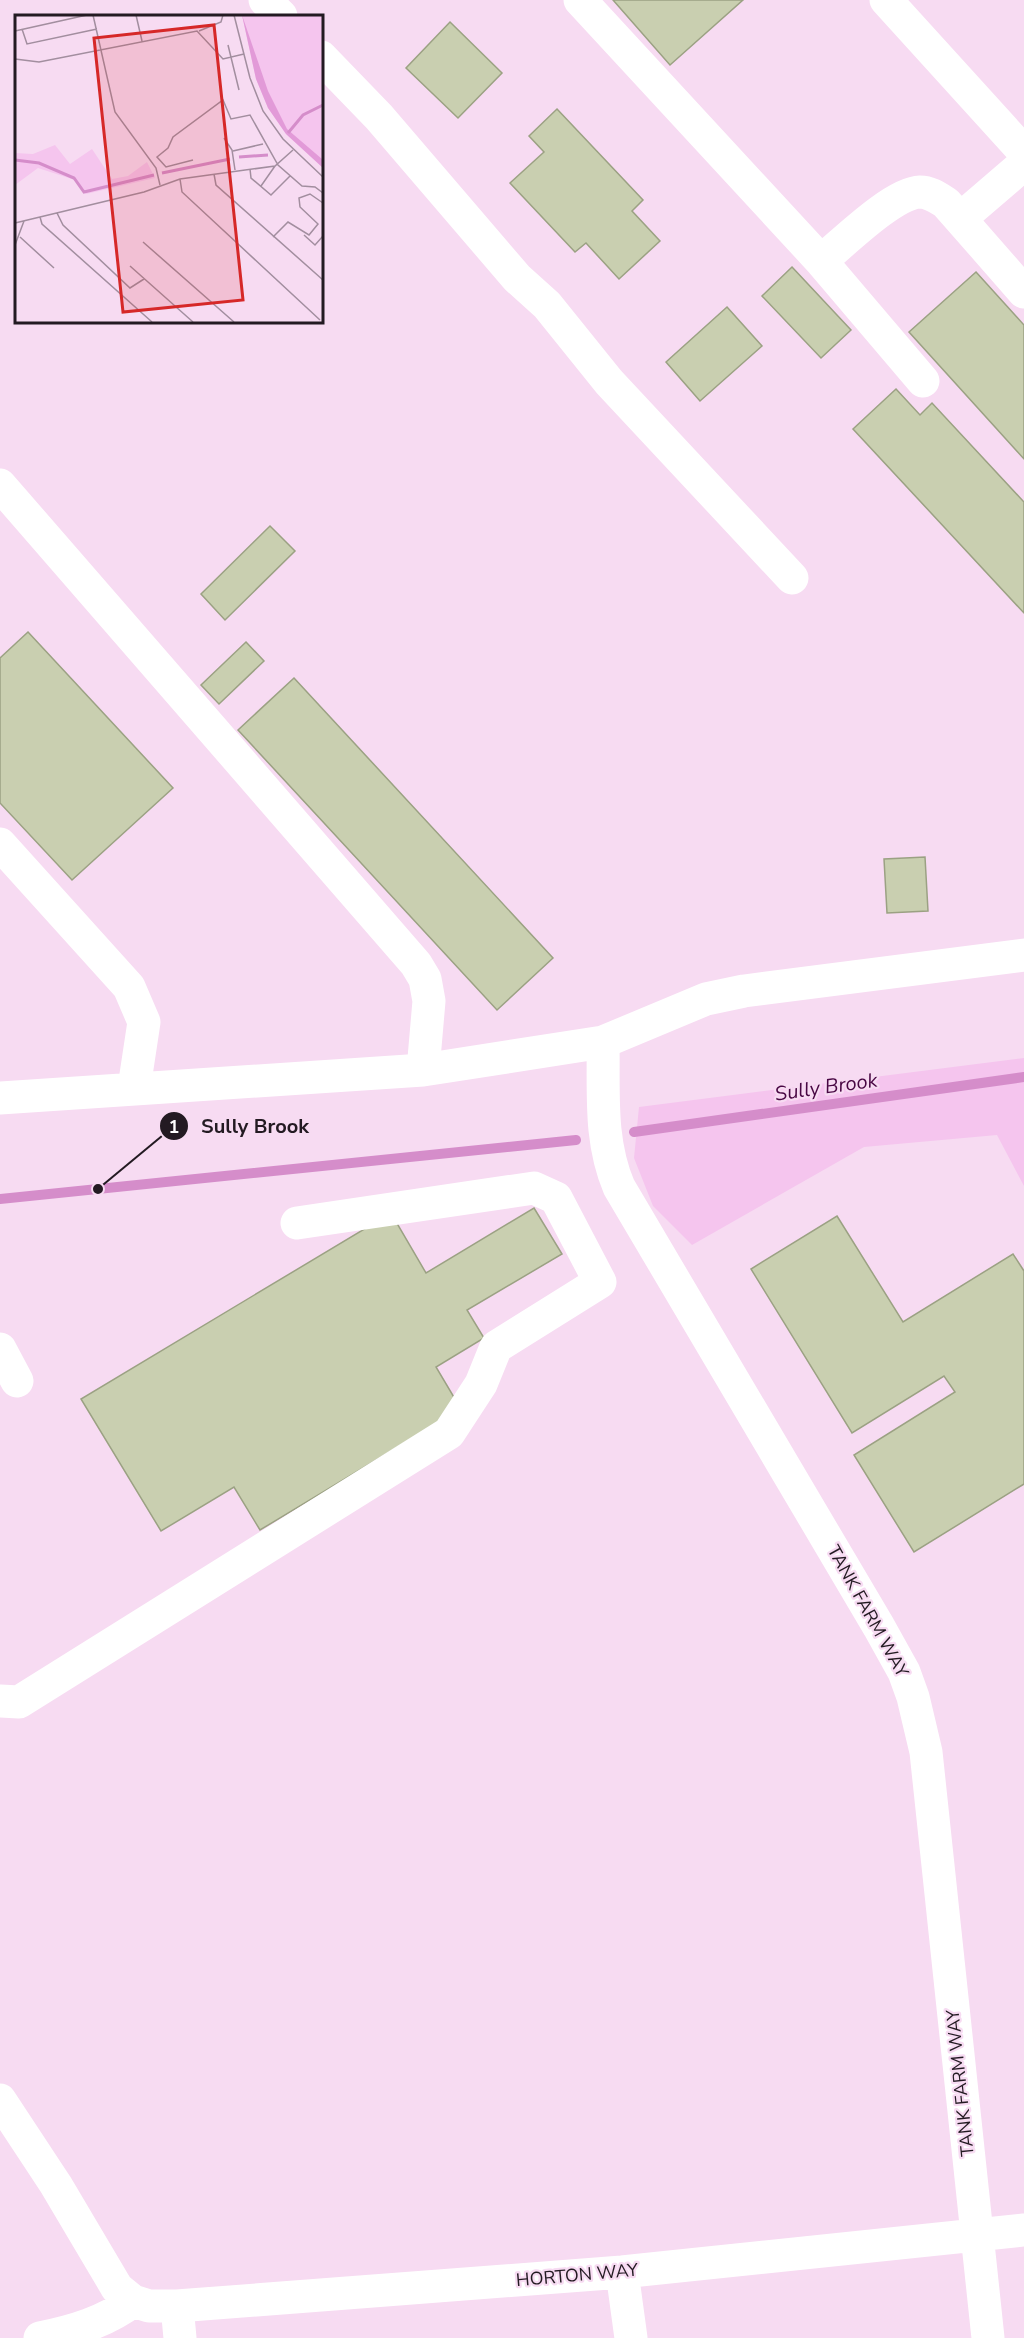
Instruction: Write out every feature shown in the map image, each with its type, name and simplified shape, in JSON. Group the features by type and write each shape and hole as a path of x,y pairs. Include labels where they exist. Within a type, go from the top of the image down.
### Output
{"lane":[{"path":"265,0 280,15"},
{"path":"580,0 821,261 923,381"},
{"path":"886,0 1024,152"},
{"path":"322,58 379,117 517,278 547,304 609,382 792,578"},
{"path":"960,219 1024,164"},
{"path":"821,261 891,203 907,194 922,192 946,202 1024,292"},
{"path":"0,485 416,964 425,979 429,1001 423,1070"},
{"path":"0,844 129,987 144,1022 134,1088"},
{"path":"0,1098 423,1070 603,1042 706,999 744,991 1024,955"},
{"name":"TANK FARM WAY","path":"603,1042 605,1146 619,1187 879,1627 904,1672 913,1697 926,1752 988,2338"},
{"path":"0,1701 19,1702 449,1434 480,1384 496,1347 600,1282 556,1198 534,1188 297,1223"},
{"path":"0,1349 17,1380"},
{"path":"0,2100 56,2185 117,2288 133,2301 116,2314 91,2325 40,2338"},
{"name":"HORTON WAY","path":"133,2301 149,2306 178,2322 1024,2230"},
{"path":"622,2272 631,2338"}],"shaded area":[{"path":"1024,1058 1024,1186 997,1135 864,1147 692,1245 653,1206 634,1158 639,1107"}],"building":[{"path":"613,0 743,0 670,65"},
{"path":"450,22 502,73 458,118 406,68"},
{"path":"557,109 643,200 632,211 660,241 619,279 586,243 575,252 510,183 544,152 529,136"},
{"path":"792,267 851,330 821,358 762,296"},
{"path":"976,272 1024,325 1024,459 909,332"},
{"path":"727,307 762,346 700,401 666,362"},
{"path":"896,389 920,415 932,403 1024,502 1024,613 853,429"},
{"path":"270,526 295,551 225,620 201,594"},
{"path":"28,632 173,788 72,880 0,803 0,658"},
{"path":"246,642 264,661 219,704 201,685"},
{"path":"294,678 553,958 497,1010 238,730"},
{"path":"925,857 928,911 887,913 884,859"},
{"path":"534,1208 562,1254 467,1310 484,1338 436,1367 461,1409 260,1530 234,1487 161,1531 81,1399 391,1213 426,1273"},
{"path":"837,1216 903,1322 1013,1254 1024,1271 1024,1484 914,1552 854,1455 955,1392 944,1376 852,1433 751,1269"}],"waterway":[{"name":"Sully Brook","path":"634,1132 1024,1077"},
{"name":"Sully Brook","path":"0,1199 576,1140"}],"place":[{"name":"Sully Brook","path":"98,1189"}]}
